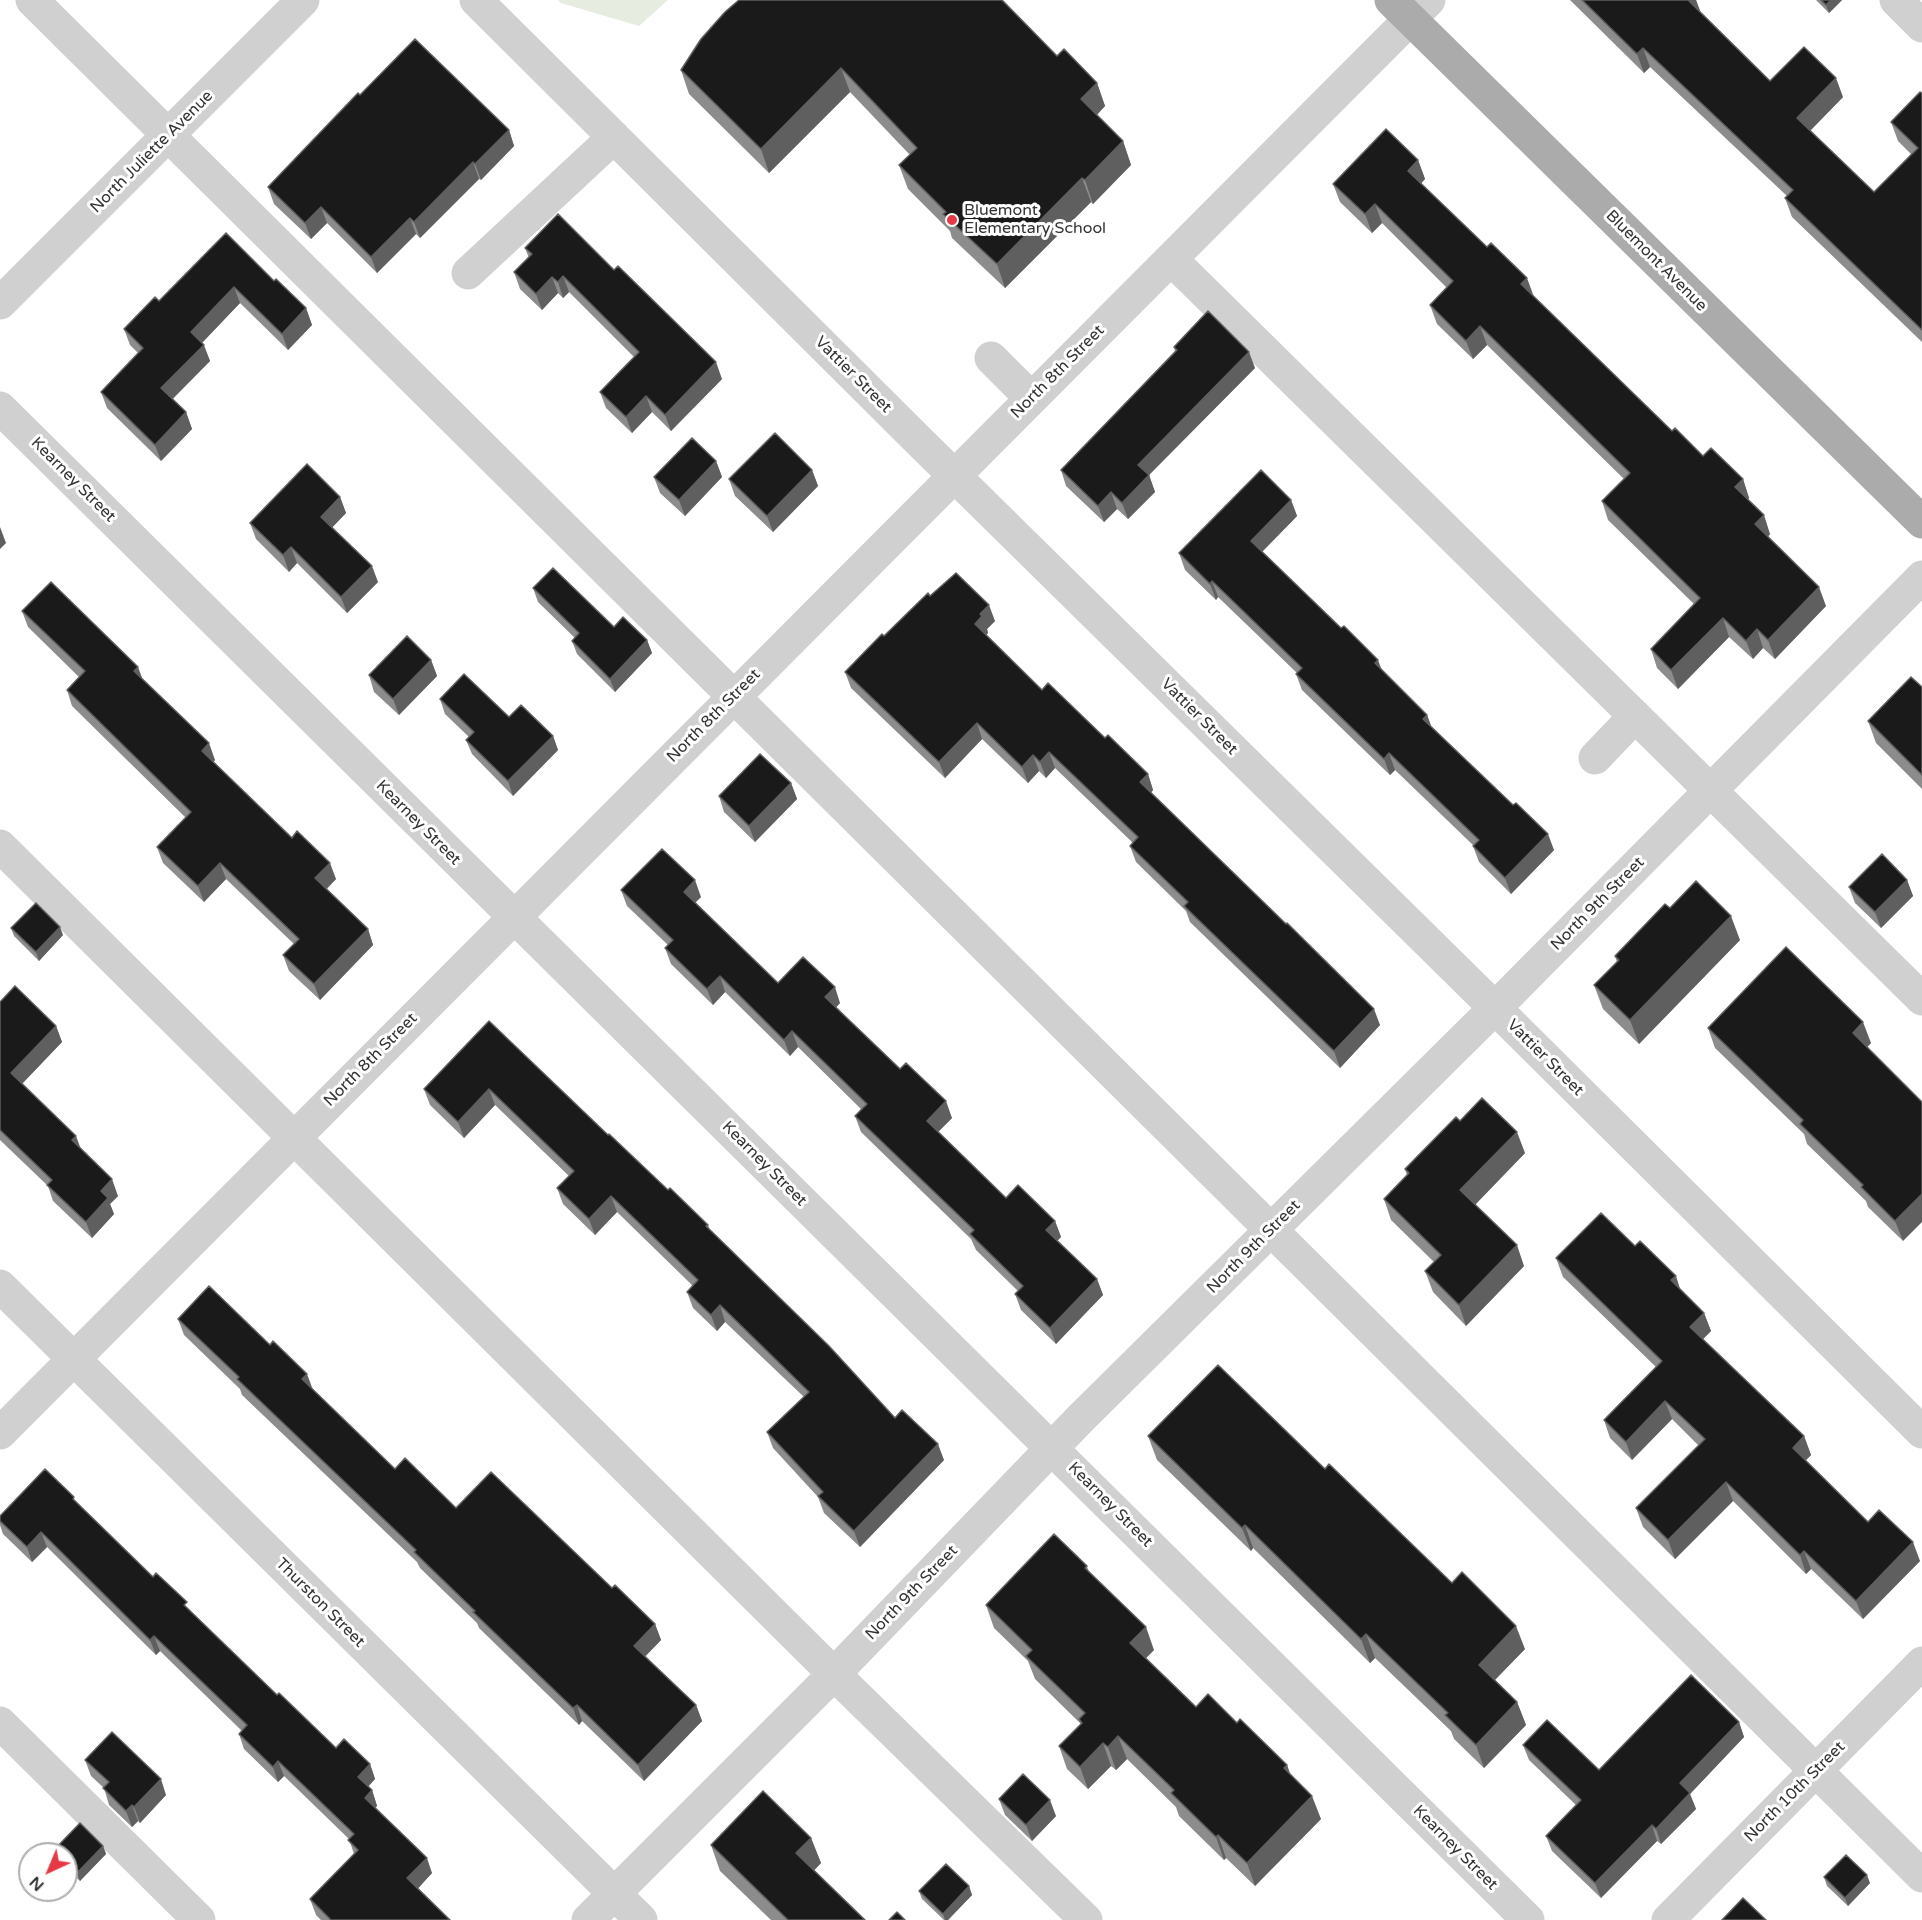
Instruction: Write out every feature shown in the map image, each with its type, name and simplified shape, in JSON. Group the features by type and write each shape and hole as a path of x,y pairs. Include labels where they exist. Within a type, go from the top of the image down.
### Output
{"main road":[{"name":"Bluemont Avenue","path":"1410,6 1922,522"}],"street":[{"path":"32,0 1922,1876"},
{"name":"North Juliette Avenue","path":"0,303 303,0"},
{"name":"Vattier Street","path":"476,0 954,476 1922,1432"},
{"path":"1896,0 1922,26"},
{"name":"North 8th Street","path":"0,1433 1171,259 1410,6"},
{"path":"468,273 614,137"},
{"path":"1171,259 1922,999"},
{"path":"991,358 1032,398"},
{"name":"Kearney Street","path":"0,408 1528,1920"},
{"name":"North 9th Street","path":"588,1920 834,1674 1052,1448 1495,1008 1922,577"},
{"path":"1594,758 1635,716"},
{"path":"0,846 834,1674 1086,1920"},
{"name":"Thurston Street","path":"0,1286 641,1920"},
{"name":"North 10th Street","path":"1668,1920 1922,1663"},
{"path":"0,1723 199,1920"}],"shaded area":[{"path":"558,0 668,0 639,26 561,3"}],"building":[{"path":"739,0 1002,0 1057,56 1064,49 1097,83 1081,99 1123,141 1085,180 1082,178 997,264 943,214 946,212 899,165 917,148 841,68 761,149 681,70 701,39"},
{"path":"1582,0 1689,0 1770,81 1804,47 1836,78 1797,118 1874,192 1918,148 1891,122 1920,92 1922,93 1922,330 1785,198 1793,190 1643,48 1637,54"},
{"path":"1821,0 1831,0 1826,5"},
{"path":"415,39 509,130 475,164 473,162 414,222 410,218 371,257 321,207 305,223 268,187 358,93 360,95"},
{"path":"1386,129 1418,160 1408,171 1487,247 1491,243 1527,278 1521,284 1672,431 1675,428 1703,456 1711,448 1743,479 1735,487 1764,515 1755,524 1819,587 1768,640 1757,629 1746,641 1723,618 1671,670 1651,649 1700,598 1602,501 1630,473 1480,326 1466,341 1430,305 1453,281 1375,204 1365,214 1333,184"},
{"path":"558,214 614,270 618,266 716,362 665,415 646,396 626,417 600,392 639,352 563,276 558,282 552,277 536,294 514,272 532,254 525,248"},
{"path":"226,233 274,281 276,279 306,308 282,334 234,287 191,332 204,345 161,388 186,412 155,445 101,392 143,348 124,329 155,297 159,301"},
{"path":"1208,311 1249,352 1138,465 1149,475 1122,503 1111,492 1098,506 1061,470 1177,350 1174,347"},
{"path":"775,433 812,470 767,516 729,479"},
{"path":"692,438 716,461 679,500 654,477"},
{"path":"307,464 340,497 321,517 372,566 341,597 291,547 283,555 250,523"},
{"path":"1261,470 1291,500 1251,541 1341,628 1344,626 1378,660 1375,663 1427,715 1423,719 1513,805 1516,803 1548,834 1505,878 1473,846 1479,840 1389,753 1384,759 1296,674 1302,668 1212,581 1210,584 1179,553"},
{"path":"553,568 614,627 623,617 647,640 610,679 572,641 579,633 533,588"},
{"path":"956,573 989,605 980,614 982,616 975,624 1042,690 1048,683 1105,738 1108,735 1148,774 1140,782 1374,1009 1334,1051 1184,906 1188,902 1130,846 1138,837 1049,752 1040,762 1033,755 1022,767 977,723 939,762 845,672 882,634 884,636 928,593 930,596"},
{"path":"51,582 138,667 134,671 209,743 202,751 292,838 297,831 330,863 315,878 368,929 314,984 283,955 299,939 220,863 198,886 157,847 191,812 67,690 85,671 22,611"},
{"path":"407,636 431,660 393,699 369,675"},
{"path":"464,674 509,717 521,705 553,736 508,781 466,740 474,732 440,699"},
{"path":"1911,677 1922,687 1922,775 1868,721"},
{"path":"760,754 791,783 749,826 719,796"},
{"path":"662,849 695,880 684,892 778,983 803,957 835,987 825,997 900,1069 906,1063 946,1101 927,1121 1006,1198 1018,1185 1055,1221 1046,1230 1097,1279 1050,1328 1015,1294 1023,1286 970,1234 974,1230 855,1116 867,1104 792,1031 784,1040 720,976 707,989 665,948 673,940 621,890"},
{"path":"1882,854 1907,880 1875,912 1849,887"},
{"path":"1696,881 1731,916 1630,1020 1594,985 1619,960 1615,956 1665,904 1670,908"},
{"path":"36,903 60,927 36,952 11,928"},
{"path":"1786,947 1863,1022 1853,1033 1922,1102 1922,1194 1895,1221 1861,1187 1863,1185 1800,1124 1803,1120 1708,1028"},
{"path":"15,986 56,1026 11,1073 76,1136 72,1140 112,1179 101,1191 108,1198 86,1222 47,1185 52,1180 0,1130 0,1002"},
{"path":"489,1021 608,1135 668,1190 670,1188 708,1225 706,1226 829,1346 895,1418 902,1410 938,1444 854,1531 818,1496 823,1492 767,1432 809,1392 720,1305 711,1315 687,1292 698,1280 611,1196 589,1219 557,1188 574,1171 489,1089 458,1122 424,1089"},
{"path":"1482,1098 1517,1132 1460,1190 1517,1245 1459,1305 1425,1271 1441,1255 1384,1199 1409,1173 1405,1169 1456,1117 1460,1121"},
{"path":"1601,1213 1635,1246 1640,1241 1676,1276 1671,1280 1704,1313 1690,1327 1804,1436 1793,1448 1868,1522 1879,1510 1913,1542 1856,1601 1804,1551 1800,1555 1726,1482 1668,1540 1636,1508 1705,1439 1665,1401 1626,1442 1604,1420 1662,1361 1556,1258"},
{"path":"209,1286 270,1345 273,1341 307,1374 302,1379 395,1469 405,1458 456,1508 491,1472 612,1588 615,1585 655,1624 634,1646 696,1705 638,1765 577,1705 573,1708 473,1612 475,1611 414,1552 416,1550 237,1379 239,1377 178,1319"},
{"path":"1218,1365 1325,1469 1329,1464 1452,1583 1462,1572 1516,1626 1479,1665 1517,1702 1476,1745 1445,1715 1448,1713 1366,1634 1361,1639 1245,1525 1242,1528 1148,1436"},
{"path":"45,1469 153,1577 156,1573 187,1602 184,1605 277,1695 279,1693 336,1748 344,1739 370,1764 358,1777 372,1790 365,1798 427,1858 407,1878 450,1920 331,1920 310,1899 358,1850 348,1840 354,1834 278,1761 273,1767 239,1734 247,1725 154,1636 150,1640 41,1532 27,1547 0,1521 0,1516"},
{"path":"1054,1534 1087,1566 1085,1568 1146,1627 1130,1643 1196,1707 1208,1694 1237,1723 1240,1719 1287,1765 1284,1768 1312,1796 1247,1863 1218,1835 1216,1837 1171,1793 1174,1790 1118,1736 1108,1747 1103,1743 1080,1767 1059,1746 1082,1723 1079,1719 1085,1713 1026,1656 1032,1650 986,1605"},
{"path":"1691,1675 1739,1722 1680,1783 1690,1793 1656,1829 1652,1825 1595,1883 1546,1836 1581,1800 1523,1745 1547,1720 1599,1770"},
{"path":"112,1732 161,1779 134,1807 132,1805 126,1811 103,1788 109,1782 85,1760"},
{"path":"1023,1774 1050,1800 1026,1825 999,1799"},
{"path":"763,1791 811,1838 796,1853 865,1920 788,1920 711,1845"},
{"path":"80,1823 103,1846 78,1872 78,1842 62,1842"},
{"path":"1846,1855 1867,1875 1845,1898 1824,1877"},
{"path":"946,1864 969,1886 943,1914 919,1891"},
{"path":"1743,1898 1766,1920 1722,1920"},
{"path":"897,1912 905,1920 889,1920"}],"place":[{"name":"Bluemont Elementary School","path":"952,220"}]}
